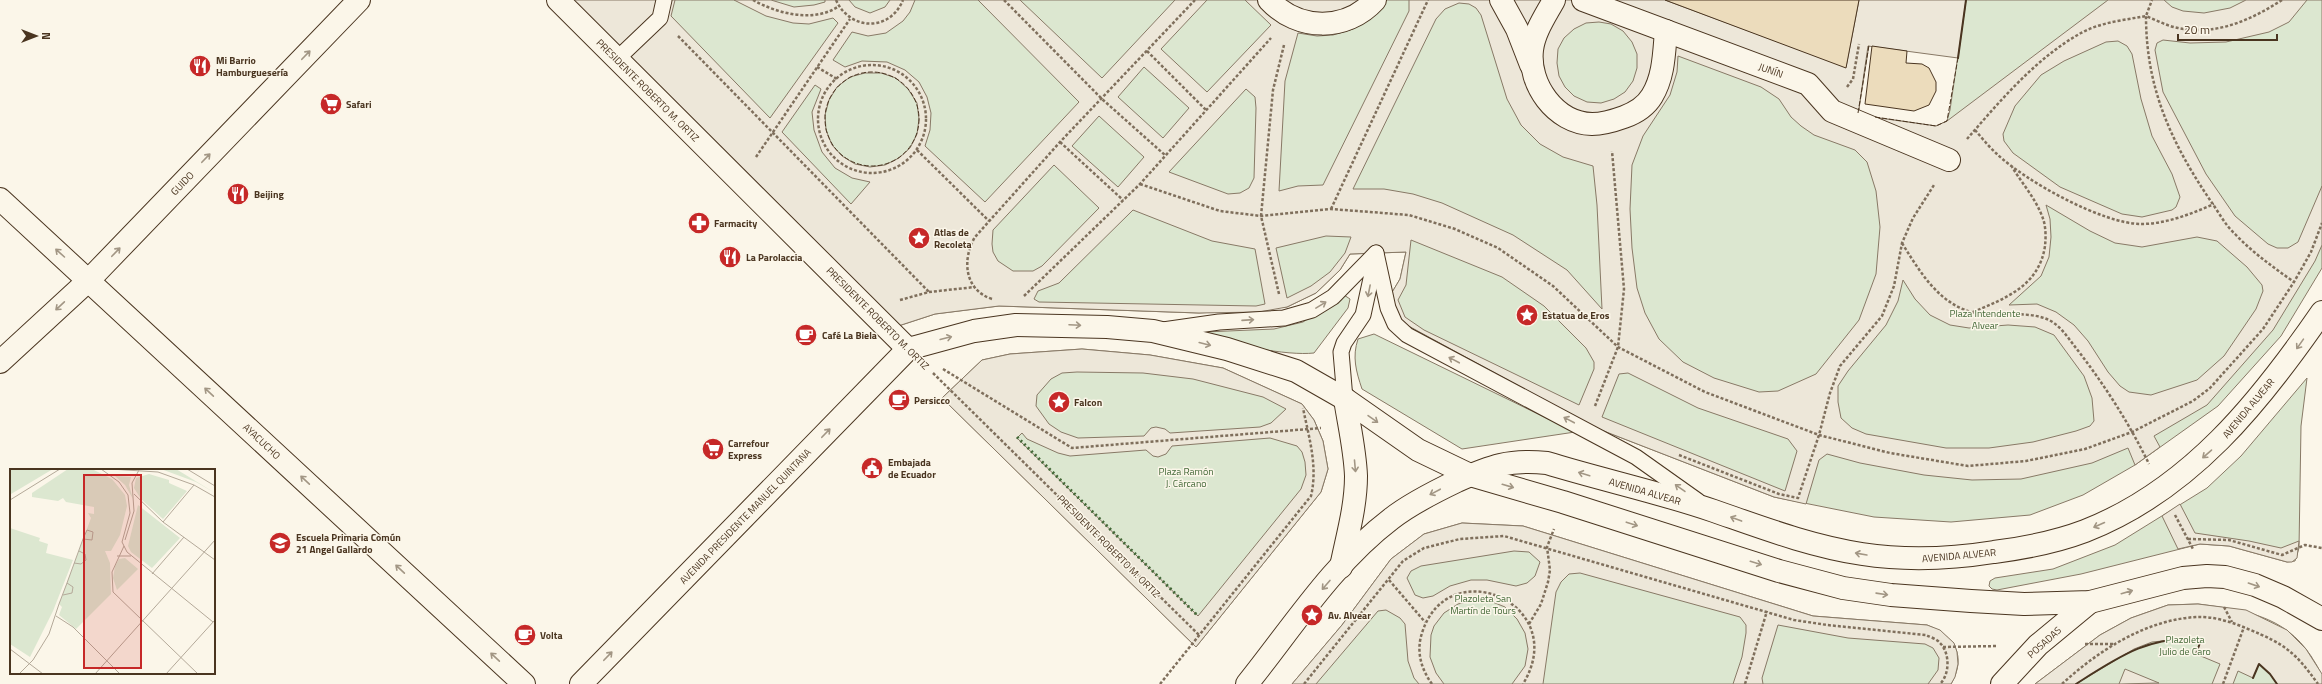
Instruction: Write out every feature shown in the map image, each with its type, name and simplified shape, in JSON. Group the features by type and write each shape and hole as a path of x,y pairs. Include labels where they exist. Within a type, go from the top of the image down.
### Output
{"street":[{"name":"GUIDO","path":"0,362 88,280 359,0"},
{"name":"PRESIDENTE ROBERTO M. ORTIZ","path":"558,0 908,348"},
{"path":"1269,0 1290,17 1312,24 1342,22 1363,11 1375,0"},
{"path":"1501,0 1517,29 1541,92 1555,109 1574,121 1591,124 1609,123 1636,112 1652,97 1661,77 1666,31"},
{"path":"1533,72 1532,50 1539,29 1554,0"},
{"name":"JUNÍN","path":"1583,0 1808,84 1832,111 1949,160"},
{"name":"AYACUCHO","path":"0,199 524,684"},
{"name":"AVENIDA ALVEAR","path":"1247,684 1341,567 1391,519 1420,500 1470,475 1492,467 1520,460 1547,463 1712,510 1786,538 1861,554 1899,559 1937,559 2009,550 2084,532 2162,490 2210,451 2261,393 2322,312"},
{"path":"908,348 974,331 1016,325 1093,326 1153,331 1227,349 1296,371 1345,399 1418,450 1470,475 1563,502 1779,571 1843,588 1891,595 1971,601 2024,604 2090,602 2182,578 2213,576 2255,585 2283,597 2322,619"},
{"name":"AVENIDA PRESIDENTE MANUEL QUINTANA","path":"581,684 908,348"},
{"path":"1341,567 1355,492 1356,475 1345,399"},
{"name":"POSADAS","path":"2002,684 2038,645 2090,602"}],"lane":[{"path":"617,59 660,18 664,0"},
{"path":"1153,331 1219,322 1284,318 1312,310 1333,297 1376,253"},
{"path":"1345,399 1341,352 1344,343 1363,315 1376,253"},
{"path":"1376,253 1388,308 1395,324 1407,335 1586,429 1636,457 1712,510"}],"path":[{"path":"753,0 792,15 812,15 831,12 839,6"},
{"path":"836,0 850,19 861,23 872,24 883,22 892,16 903,0"},
{"path":"1004,0 1102,99 1166,156"},
{"path":"997,300 988,297 976,287 968,273 966,261 968,248 989,221 1060,142 1195,0"},
{"path":"1331,209 1428,0"},
{"path":"2152,0 2146,16 2146,41 2155,93 2176,144 2234,233 2258,256 2294,282"},
{"path":"1677,454 1779,494 1798,498 1819,435 1830,393 1840,366 1882,316 1894,286 1902,243 1913,218 1949,160 2037,64 2082,33 2114,21 2146,16 2177,28 2201,31 2244,21 2282,0"},
{"path":"1019,299 1031,290 1140,184 1290,17"},
{"path":"1284,318 1261,216 1273,90 1290,17"},
{"path":"660,18 929,292"},
{"path":"740,181 850,19"},
{"path":"1832,111 1853,79 1859,44"},
{"path":"1147,51 1207,111"},
{"path":"879,65 895,70 908,78 918,90 925,105 926,121 924,136 917,150 905,163 889,171 872,174 854,171 838,162 827,149 820,132 818,115 823,97 837,79 846,72 863,66 879,65"},
{"path":"817,67 837,79"},
{"path":"1586,429 1618,347 1624,289 1609,123"},
{"path":"1975,130 1998,155 2027,177 2075,204 2107,217 2140,224 2180,218 2214,204"},
{"path":"1060,142 1123,200"},
{"path":"917,150 989,221"},
{"path":"1973,312 2007,298 2021,289 2035,274 2043,256 2046,236 2043,218 2010,164"},
{"path":"1140,184 1220,211 1261,216 1331,209 1409,215 1455,229 1498,248 1553,286 1618,347 1705,392 1819,435 1890,453 1968,466 2026,461 2085,449 2132,432 2194,401 2210,388 2262,329 2294,282 2311,252 2322,223"},
{"path":"1902,243 1923,277 1940,296 1957,307 1984,315 2038,316 2058,325 2100,379 2132,432 2149,466"},
{"path":"877,316 903,298 929,292 976,287"},
{"path":"908,348 1072,448 1350,426"},
{"name":"PRESIDENTE ROBERTO M. ORTIZ","path":"908,348 1199,635"},
{"path":"1160,684 1311,496 1315,479 1315,466 1296,371"},
{"path":"2175,514 2196,554"},
{"path":"1304,684 1403,561 1424,548 1460,539 1504,536 1794,620 1827,625 1926,635 1940,642 1946,654 1948,667 1940,684"},
{"path":"2188,539 2229,540 2282,555 2305,545 2322,548"},
{"path":"1529,624 1541,604 1548,582 1550,570 1547,548"},
{"path":"1389,580 1425,622"},
{"path":"1432,684 1426,676 1420,658 1420,640 1425,622 1437,606 1454,596 1472,591 1492,592 1510,600 1524,614 1533,632 1535,651 1531,671 1523,684"},
{"path":"2224,607 2232,622"},
{"path":"1745,684 1767,611"},
{"path":"2062,684 2083,665 2117,644 2168,621 2197,617 2232,622 2277,640 2301,660 2318,684"},
{"path":"2223,684 2244,627"}],"green space":[{"name":"Plaza Intendente Alvear","path":"558,0 1583,0 1846,67 1852,42 1869,45 1858,115 1936,126 1947,121 1950,110 1966,0 2322,0 2322,268 2281,336 2218,406 2135,465 2083,495 2030,515 1951,522 1874,517 1774,497 1596,428 1403,323 1391,294 1400,279 1406,252 1350,254 1340,270 1316,293 1287,307 1199,313 999,306 935,314 889,329"},
{"path":"1344,295 1350,299 1348,308 1314,353 1289,353 1242,345 1215,337 1205,332 1274,329 1303,322"},
{"path":"1374,334 1575,432 1462,449 1362,389 1355,358 1356,346 1358,339"},
{"name":"Plaza Ramón J. Cárcano","path":"1082,349 1150,355 1223,368 1302,404 1314,420 1323,441 1328,469 1321,492 1196,647 942,398 982,360 1010,354"},
{"path":"2307,378 2301,426 2299,548 2295,561 2287,562 2229,546 2200,544 2081,574 1997,590 1992,589 1989,586 1990,581 1995,578 2053,569 2115,545 2207,488 2241,456"},
{"name":"Plazoleta San Martín de Tours","path":"1462,523 1523,526 1813,616 1927,625 1945,635 1956,648 1958,665 1956,674 1951,684 1292,684 1342,625 1391,559 1424,534"},
{"name":"Plazoleta Julio de Caro","path":"2198,604 2246,612 2275,623 2288,631 2300,642 2311,656 2320,673 2322,684 2035,684 2100,635 2131,618 2168,605"}],"shaded area":[{"path":"558,0 675,0 671,16 770,118 838,23 833,18 809,24 793,23 766,16 734,0 771,0 794,7 814,5 825,2 825,0 849,0 855,7 870,13 885,7 890,0 915,0 910,12 903,21 886,33 868,36 852,32 833,60 845,67 862,61 887,62 905,70 919,82 927,97 931,113 930,130 925,146 985,202 1079,102 978,0 1020,0 1102,78 1175,0 1207,0 1161,49 1207,92 1271,25 1245,0 1386,0 1376,14 1353,29 1333,35 1317,36 1298,33 1285,81 1279,191 1298,186 1323,185 1409,11 1409,0 1665,0 1846,67 1859,0 1966,0 1958,58 1868,46 1858,115 1936,126 1947,121 2108,0 2164,0 2172,7 2183,11 2204,13 2230,8 2246,0 2307,0 2289,22 2269,32 2226,42 2190,43 2163,40 2157,43 2155,50 2163,92 2206,174 2235,216 2268,244 2277,248 2288,248 2298,242 2322,186 2322,245 2315,261 2273,330 2207,405 2154,436 2160,447 2135,465 2128,448 2092,463 2021,479 1972,480 1924,475 1860,463 1827,454 1819,460 1806,504 1774,497 1596,428 1403,323 1393,309 1391,294 1400,279 1406,252 1350,254 1340,270 1316,293 1287,307 1259,312 1199,313 999,306 935,314 889,329","holes":["1459,3 1469,4 1476,8 1481,15 1507,99 1521,125 1540,144 1563,157 1593,166 1597,205 1602,309 1567,270 1513,235 1442,203 1413,194 1384,189 1353,189 1436,19 1445,9","1599,22 1611,24 1623,31 1632,42 1637,54 1637,68 1633,81 1625,92 1614,99 1601,103 1587,102 1574,96 1565,87 1559,76 1557,63 1558,49 1564,38 1574,29 1586,23","2118,41 2127,46 2132,54 2141,99 2152,136 2172,174 2180,197 2176,207 2172,210 2142,217 2122,214 2060,187 2013,153 2004,141 2003,134 2015,106 2041,75 2064,61 2106,42","1678,56 1761,87 1779,99 1791,117 1801,126 1814,135 1855,150 1867,162 1876,191 1880,227 1876,274 1859,320 1816,374 1778,391 1759,392 1714,378 1683,362 1659,339 1645,313 1637,288 1632,248 1630,209 1632,165 1643,136 1670,95 1677,72","1144,67 1189,108 1163,138 1118,97","865,73 881,73 896,78 908,89 917,103 919,119 917,134 910,148 899,158 885,165 870,167 855,164 842,156 832,145 826,130 825,115 829,100 837,87 850,77","815,85 821,89 812,112 814,130 822,152 835,168 852,178 870,182 851,204 782,132","1246,89 1255,97 1256,108 1254,178 1249,188 1240,193 1228,194 1169,172","1099,116 1144,157 1118,187 1072,146","1054,165 1099,208 1042,266 1033,271 1013,271 998,261 993,252 993,230","2046,205 2090,231 2115,243 2142,247 2197,237 2217,241 2247,267 2262,285 2263,291 2256,309 2224,356 2197,380 2151,395 2129,392 2120,386 2108,372 2088,341 2074,325 2056,312 2037,304 2009,305 2041,276 2049,257 2051,237 2050,219","1133,210 1212,241 1255,249 1265,304 1256,306 1039,302 1034,299 1038,291 1059,283","1326,236 1351,237 1345,253 1330,272 1311,286 1287,298 1276,248","1411,240 1502,277 1544,306 1586,348 1594,362 1594,369 1579,405 1424,330 1405,317 1398,300 1406,285","1903,280 1915,299 1930,315 1950,325 1969,328 2008,325 2035,327 2054,335 2084,376 2092,398 2094,421 2090,426 2076,431 2033,442 1989,448 1946,448 1866,434 1852,428 1841,418 1838,402 1838,386 1848,371 1886,325 1898,301","1628,373 1698,408 1788,439 1797,451 1785,491 1602,417 1619,374"]},
{"path":"1082,349 1150,355 1223,368 1302,404 1314,420 1323,441 1328,469 1321,492 1196,647 942,398 982,360 1010,354","holes":["1062,373 1143,373 1193,379 1263,397 1286,409 1271,423 1260,427 1170,433 1165,429 1156,427 1151,428 1144,436 1078,438 1061,432 1049,424 1036,406 1037,395 1051,379","1022,433 1027,439 1058,453 1070,456 1146,450 1153,456 1158,457 1166,454 1172,446 1270,438 1297,446 1302,452 1305,462 1306,475 1301,489 1198,616 1017,438"]},
{"path":"2180,504 2195,533 2249,541 2281,548 2299,541 2297,558 2292,562 2287,562 2229,546 2200,544 2178,549 2162,516"},
{"path":"1462,523 1523,526 1813,616 1927,625 1940,630 1954,643 1957,652 1958,664 1955,677 1951,684 1928,684 1938,670 1939,658 1933,648 1925,644 1848,638 1778,625 1762,678 1763,684 1733,684 1742,657 1746,633 1746,625 1740,617 1580,573 1569,574 1561,582 1556,592 1543,684 1512,684 1525,666 1528,649 1525,633 1517,619 1505,607 1490,601 1474,600 1458,604 1444,613 1434,626 1431,635 1430,657 1436,673 1444,684 1419,684 1414,678 1408,661 1405,624 1400,618 1386,610 1378,611 1316,684 1292,684 1342,625 1391,559 1424,534","holes":["1514,551 1529,552 1540,562 1535,576 1527,583 1516,586 1487,580 1471,580 1450,586 1433,596 1423,598 1415,595 1407,578 1411,571 1421,566"]},
{"name":"Plazoleta Julio de Caro","path":"2198,604 2246,610 2287,630 2306,649 2322,674 2322,684 2277,684 2270,674 2259,664 2253,678 2238,671 2233,684 2212,684 2220,664 2196,654 2201,640 2183,639 2152,642 2134,649 2076,684 2035,684 2100,635 2131,618 2168,605"},
{"path":"2125,669 2159,683 2119,684"}],"building":[{"path":"1665,0 1859,0 1846,68"},
{"path":"1872,46 1907,51 1906,63 1922,64 1929,68 1936,82 1936,91 1929,105 1914,111 1865,104"}],"hedge":[{"path":"1017,437 1198,616"}],"fence":[{"path":"1858,113 1869,45"},
{"path":"1875,117 1936,126 1947,121 1958,58"},
{"path":"872,72 890,76 905,86 915,101 919,119 915,137 905,152 890,162 872,166 854,162 839,152 829,137 825,119 829,101 839,86 854,76 872,72"}],"wall":[{"path":"1958,58 1966,0"},
{"path":"2076,684 2120,657 2150,644 2166,640 2201,640 2196,654"},
{"path":"2253,678 2259,664 2270,674 2277,684"}],"place":[{"name":"Mi Barrio Hamburguesería","path":"200,66"},
{"name":"Safari","path":"331,104"},
{"name":"Beijing","path":"238,194"},
{"name":"Farmacity","path":"699,223"},
{"name":"Atlas de Recoleta","path":"919,238"},
{"name":"La Parolaccia","path":"730,257"},
{"name":"Estatua de Eros","path":"1527,315"},
{"name":"Café La Biela","path":"806,335"},
{"name":"Persicco","path":"899,400"},
{"name":"Falcon","path":"1059,402"},
{"name":"Carrefour Express","path":"713,449"},
{"name":"Embajada de Ecuador","path":"872,468"},
{"name":"Escuela Primaria Común 21 Angel Gallardo","path":"280,543"},
{"name":"Av. Alvear","path":"1312,615"},
{"name":"Volta","path":"525,635"}]}
